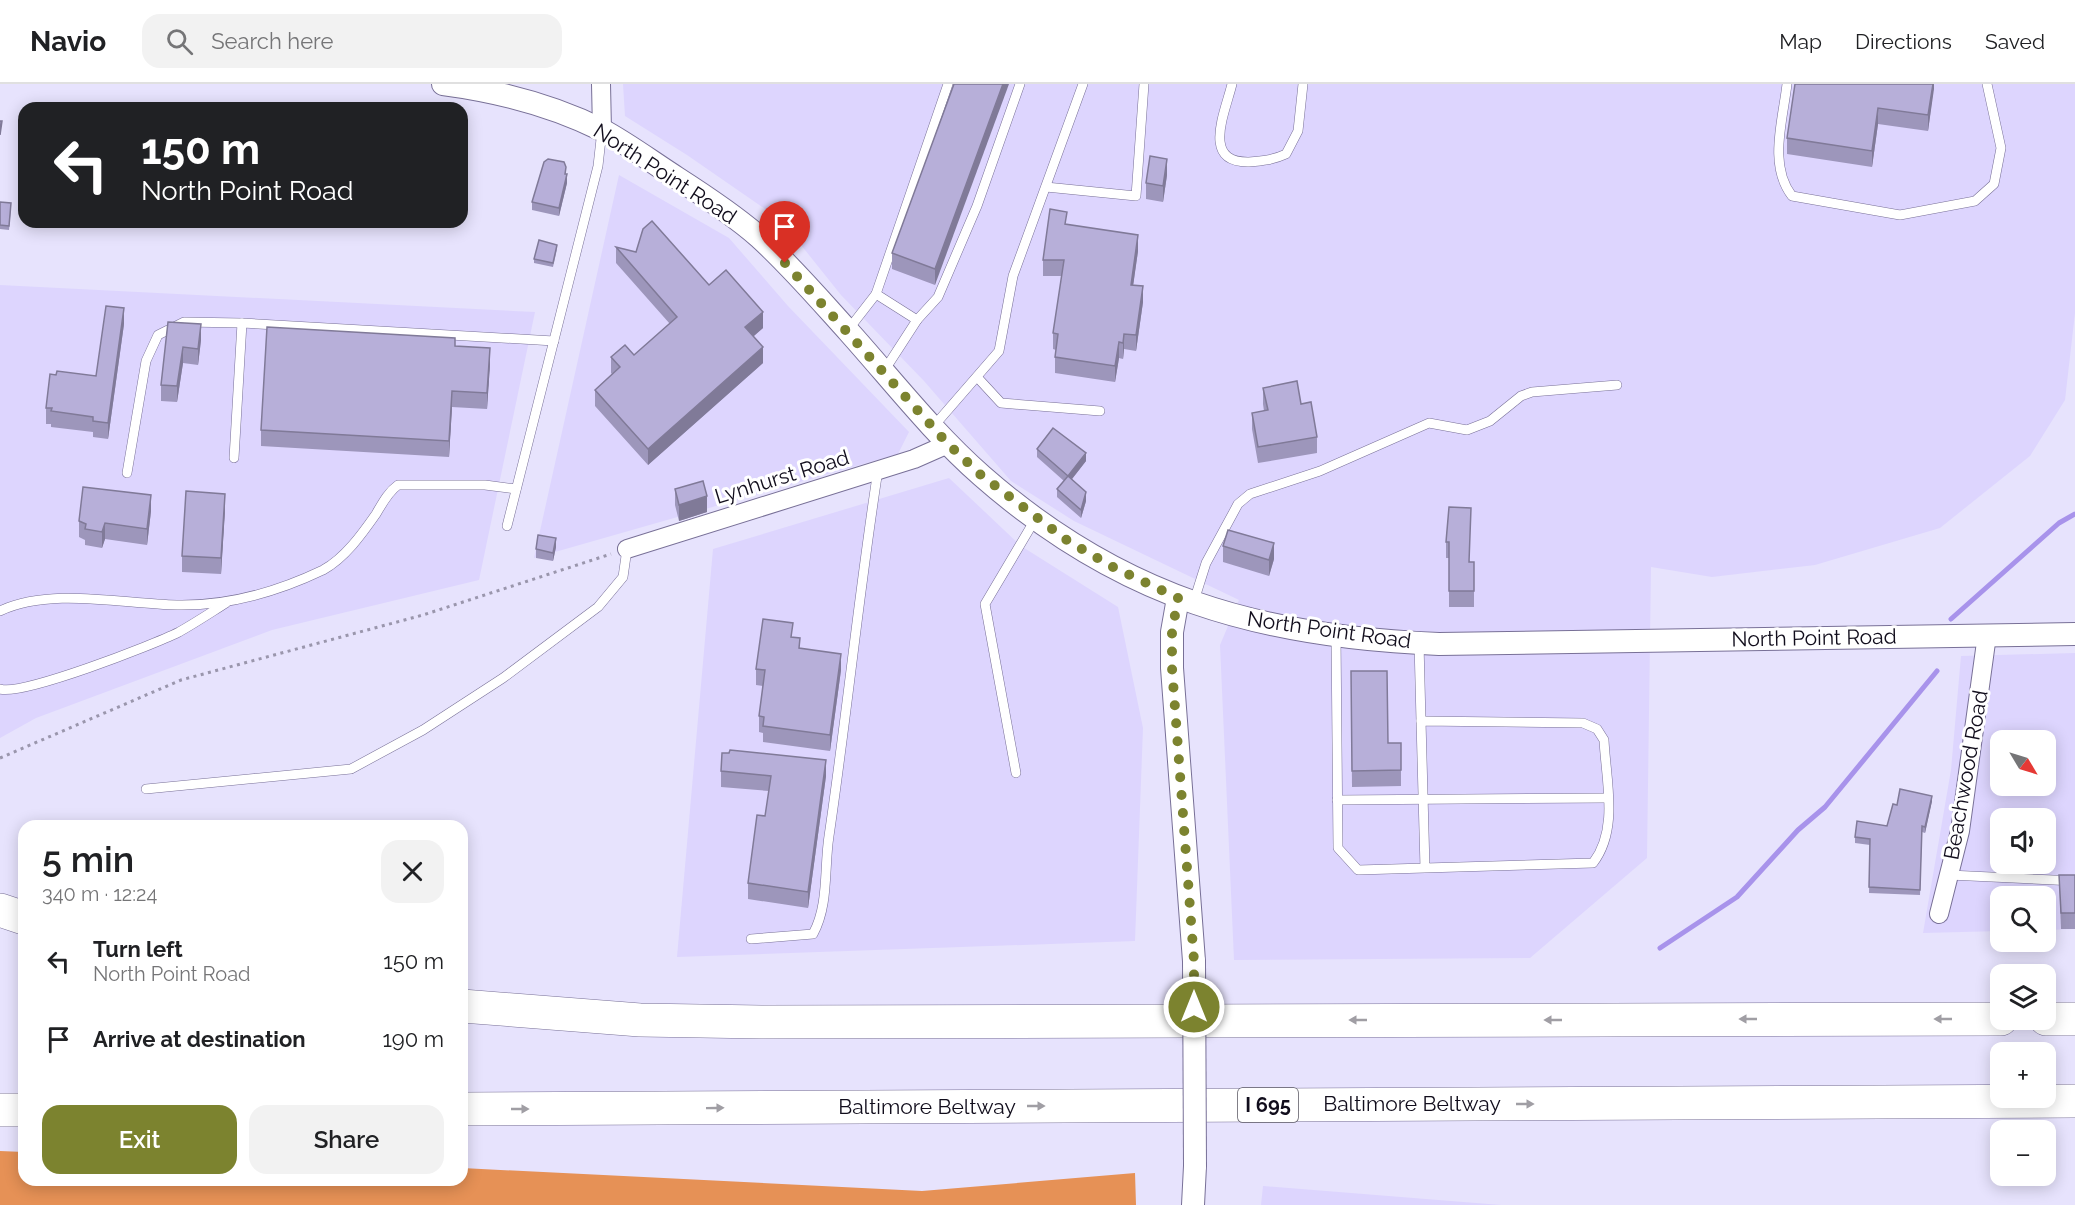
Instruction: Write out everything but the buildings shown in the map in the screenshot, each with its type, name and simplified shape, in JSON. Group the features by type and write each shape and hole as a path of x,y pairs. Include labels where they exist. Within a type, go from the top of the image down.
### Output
{"highway":[{"path":"0,910 18,916"},
{"path":"468,1006 640,1020 761,1022 1990,1019"},
{"path":"2056,1019 2075,1019"},
{"name":"Baltimore Beltway","path":"468,1109 2075,1101"},
{"path":"0,1110 18,1110"}],"street":[{"name":"North Point Road","path":"443,84 523,102 602,130 694,189 759,236 848,330 948,444 981,475 1036,518 1113,567 1185,601 1243,619 1336,636 1419,643 1522,644 2075,634"},
{"path":"601,84 602,130"},
{"name":"Lynhurst Road","path":"627,549 914,459 948,444"},
{"path":"1185,601 1172,632 1172,668 1194,961 1195,1166 1193,1205"},
{"name":"Beachwood Road","path":"1939,914 1960,831 1987,635"}],"lane":[{"path":"848,330 876,294 948,84"},
{"path":"884,371 917,320 938,297 976,206 1020,84"},
{"path":"933,427 999,351 1013,276 1083,84"},
{"path":"1046,188 1136,196 1144,84"},
{"path":"1232,84 1220,145 1222,155 1242,162 1266,161 1286,154 1298,131 1303,84"},
{"path":"1788,84 1778,156 1783,184 1792,196 1900,215 1975,201 1994,184 2001,148 1987,84"},
{"path":"507,526 598,166 602,130"},
{"path":"876,294 917,320"},
{"path":"127,473 146,361 158,335 183,322 242,323 554,341"},
{"path":"234,458 242,323"},
{"path":"977,377 1001,403 1100,411"},
{"path":"1185,601 1238,504 1250,494 1320,471 1429,423 1467,430 1490,421 1521,396 1617,385"},
{"path":"751,939 813,934 822,918 826,854 848,703 862,567 878,470"},
{"path":"0,611 14,604 53,599 178,605 228,602 279,589 326,568 348,550 398,485 485,485 516,489"},
{"path":"1016,773 985,604 1036,518"},
{"path":"146,789 351,769 423,730 503,678 598,607 623,577 627,549"},
{"path":"0,689 30,687 118,656 178,632 228,602"},
{"path":"1336,636 1338,848 1358,870 1593,863 1602,851 1609,827 1604,740 1597,729 1583,723 1421,721"},
{"path":"1419,643 1425,868"},
{"path":"1337,800 1608,798"},
{"path":"1949,875 2075,881"}],"path":[{"path":"0,758 181,680 423,615 627,549"}],"shaded area":[{"path":"623,84 2075,84 2075,313 2065,400 2030,456 1940,528 1815,565 1712,577 1651,567 1647,858 1530,958 1234,960 1220,645 1239,600 1074,521 1011,481 924,381 841,295 781,220 687,155 625,116"},
{"path":"619,175 729,238 788,306 909,432 898,454 534,558"},
{"path":"0,285 535,312 479,580 272,630 36,718 0,738"},
{"path":"949,478 1021,546 1118,607 1143,728 1135,941 677,957 713,549"},
{"path":"2075,653 2075,929 2056,930 2056,886 1990,886 1990,931 1923,933 1951,770 1961,656"},
{"path":"0,1151 18,1152 18,1186 468,1186 468,1168 922,1191 1135,1173 1136,1205 0,1205"},
{"path":"1264,1186 1501,1205 1261,1205"}],"waterway":[{"path":"1951,619 2059,523 2075,514"},
{"path":"1660,948 1737,897 1798,830 1825,807 1937,671"}],"route":[{"path":"785,263 848,330 948,444 981,475 1020,507 1068,541 1113,567 1178,598 1172,632 1172,668 1194,961 1194,1007"}]}
